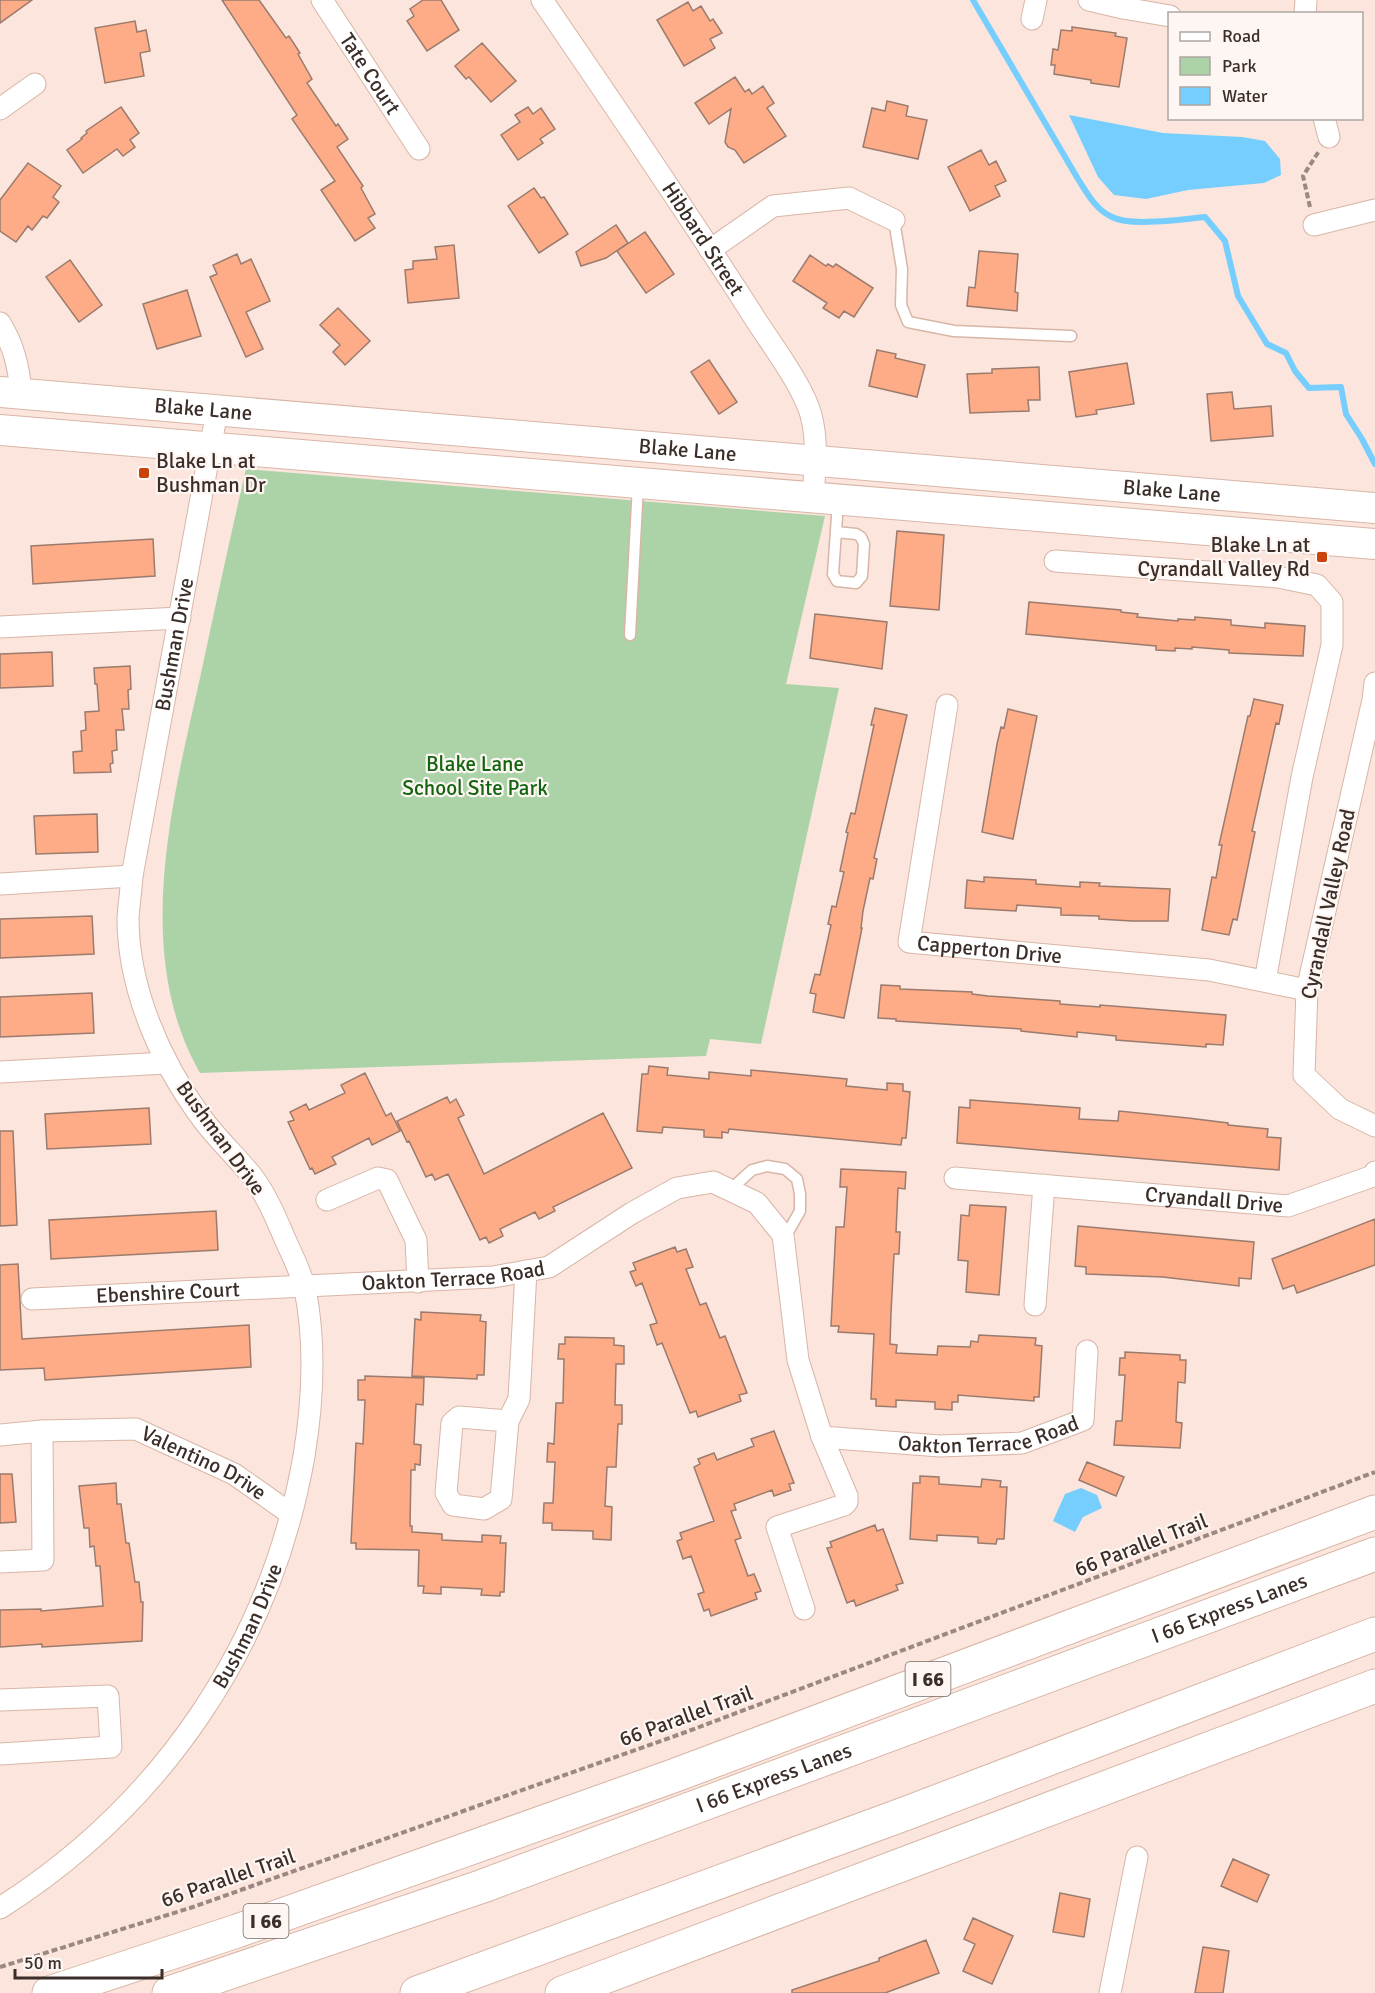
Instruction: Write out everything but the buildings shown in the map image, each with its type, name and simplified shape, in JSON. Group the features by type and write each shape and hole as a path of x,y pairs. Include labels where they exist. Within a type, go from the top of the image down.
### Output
{"highway":[{"name":"I 66","path":"49,1993 237,1931 617,1796 1375,1512"},
{"name":"I 66 Express Lanes","path":"169,1993 494,1882 1375,1554"},
{"path":"417,1993 907,1813 1375,1634"},
{"path":"562,1993 1375,1686"}],"main road":[{"name":"Blake Lane","path":"11,393 1375,508"},
{"name":"Blake Lane","path":"0,430 1375,544"}],"street":[{"name":"Tate Court","path":"322,0 419,149"},
{"name":"Hibbard Street","path":"542,0 710,250 804,398 811,415 816,461 825,497"},
{"path":"1089,0 1168,16"},
{"path":"0,109 35,84"},
{"path":"710,250 773,206 849,198 894,220"},
{"path":"1314,225 1375,210"},
{"path":"0,323 14,349 19,370 11,393"},
{"name":"Bushman Drive","path":"0,1908 75,1854 124,1809 169,1759 200,1716 251,1628 271,1582 299,1484 309,1428 312,1350 305,1287 276,1220 254,1179 201,1118 166,1063 145,1012 132,958 128,918 132,876 217,411"},
{"path":"1055,561 1278,577 1317,585 1332,602 1332,645 1302,777 1265,981"},
{"path":"0,627 180,618"},
{"name":"Cyrandall Valley Road","path":"1375,683 1307,990 1304,1075 1340,1109 1375,1126"},
{"name":"Capperton Drive","path":"947,705 909,942 1209,970 1307,990"},
{"path":"0,884 132,876"},
{"path":"0,1072 166,1063"},
{"name":"Cryandall Drive","path":"955,1178 1288,1206 1373,1176 1375,1172"},
{"path":"327,1200 378,1178 387,1180 416,1240 418,1282"},
{"name":"Oakton Terrace Road","path":"305,1287 493,1277 549,1267 632,1213 677,1188 713,1182 757,1203 783,1235 798,1360 822,1437 848,1502 777,1527 804,1609"},
{"path":"1035,1305 1044,1185"},
{"path":"508,1421 459,1417 452,1423 446,1493 453,1505 484,1509 501,1499 508,1421 519,1399 526,1271"},
{"name":"Ebenshire Court","path":"32,1299 305,1287"},
{"name":"Oakton Terrace Road","path":"822,1437 940,1446 1022,1443 1083,1420 1087,1351"},
{"name":"Valentino Drive","path":"0,1434 136,1429 234,1474 291,1514"},
{"path":"0,1562 43,1560 42,1431"},
{"path":"0,1700 108,1696 111,1747 0,1754"},
{"path":"1110,1993 1137,1857"}],"lane":[{"path":"894,220 902,269 901,305 908,322 954,331 1071,336"},
{"path":"630,635 638,482"},
{"path":"825,497 837,532 833,574 837,581 856,583 862,576 864,544 861,537 856,534 837,532"},
{"path":"730,1190 752,1170 767,1166 785,1169 797,1179 800,1211 783,1240"}],"path":[{"path":"1314,225 1303,176 1326,128"},
{"name":"66 Parallel Trail","path":"0,1967 190,1908 663,1740 1375,1472"}],"green space":[{"name":"Blake Lane School Site Park","path":"246,469 825,516 786,684 839,688 761,1044 710,1039 706,1056 200,1073 179,1027 167,979 163,929 164,878 179,776"}],"water":[{"path":"1069,115 1163,133 1242,137 1265,141 1280,159 1281,175 1264,183 1188,190 1146,199 1114,195 1098,177"},
{"path":"1081,1488 1097,1495 1102,1508 1083,1517 1075,1532 1053,1521 1065,1494"}],"waterway":[{"path":"973,0 1078,179 1097,206 1112,217 1131,222 1205,217 1225,241 1238,296 1267,344 1286,353 1295,371 1309,388 1341,387 1346,414 1375,464"}],"place":[{"name":"Blake Ln at Bushman Dr","path":"144,473"},
{"name":"Blake Ln at Cyrandall Valley Rd","path":"1322,557"}]}
